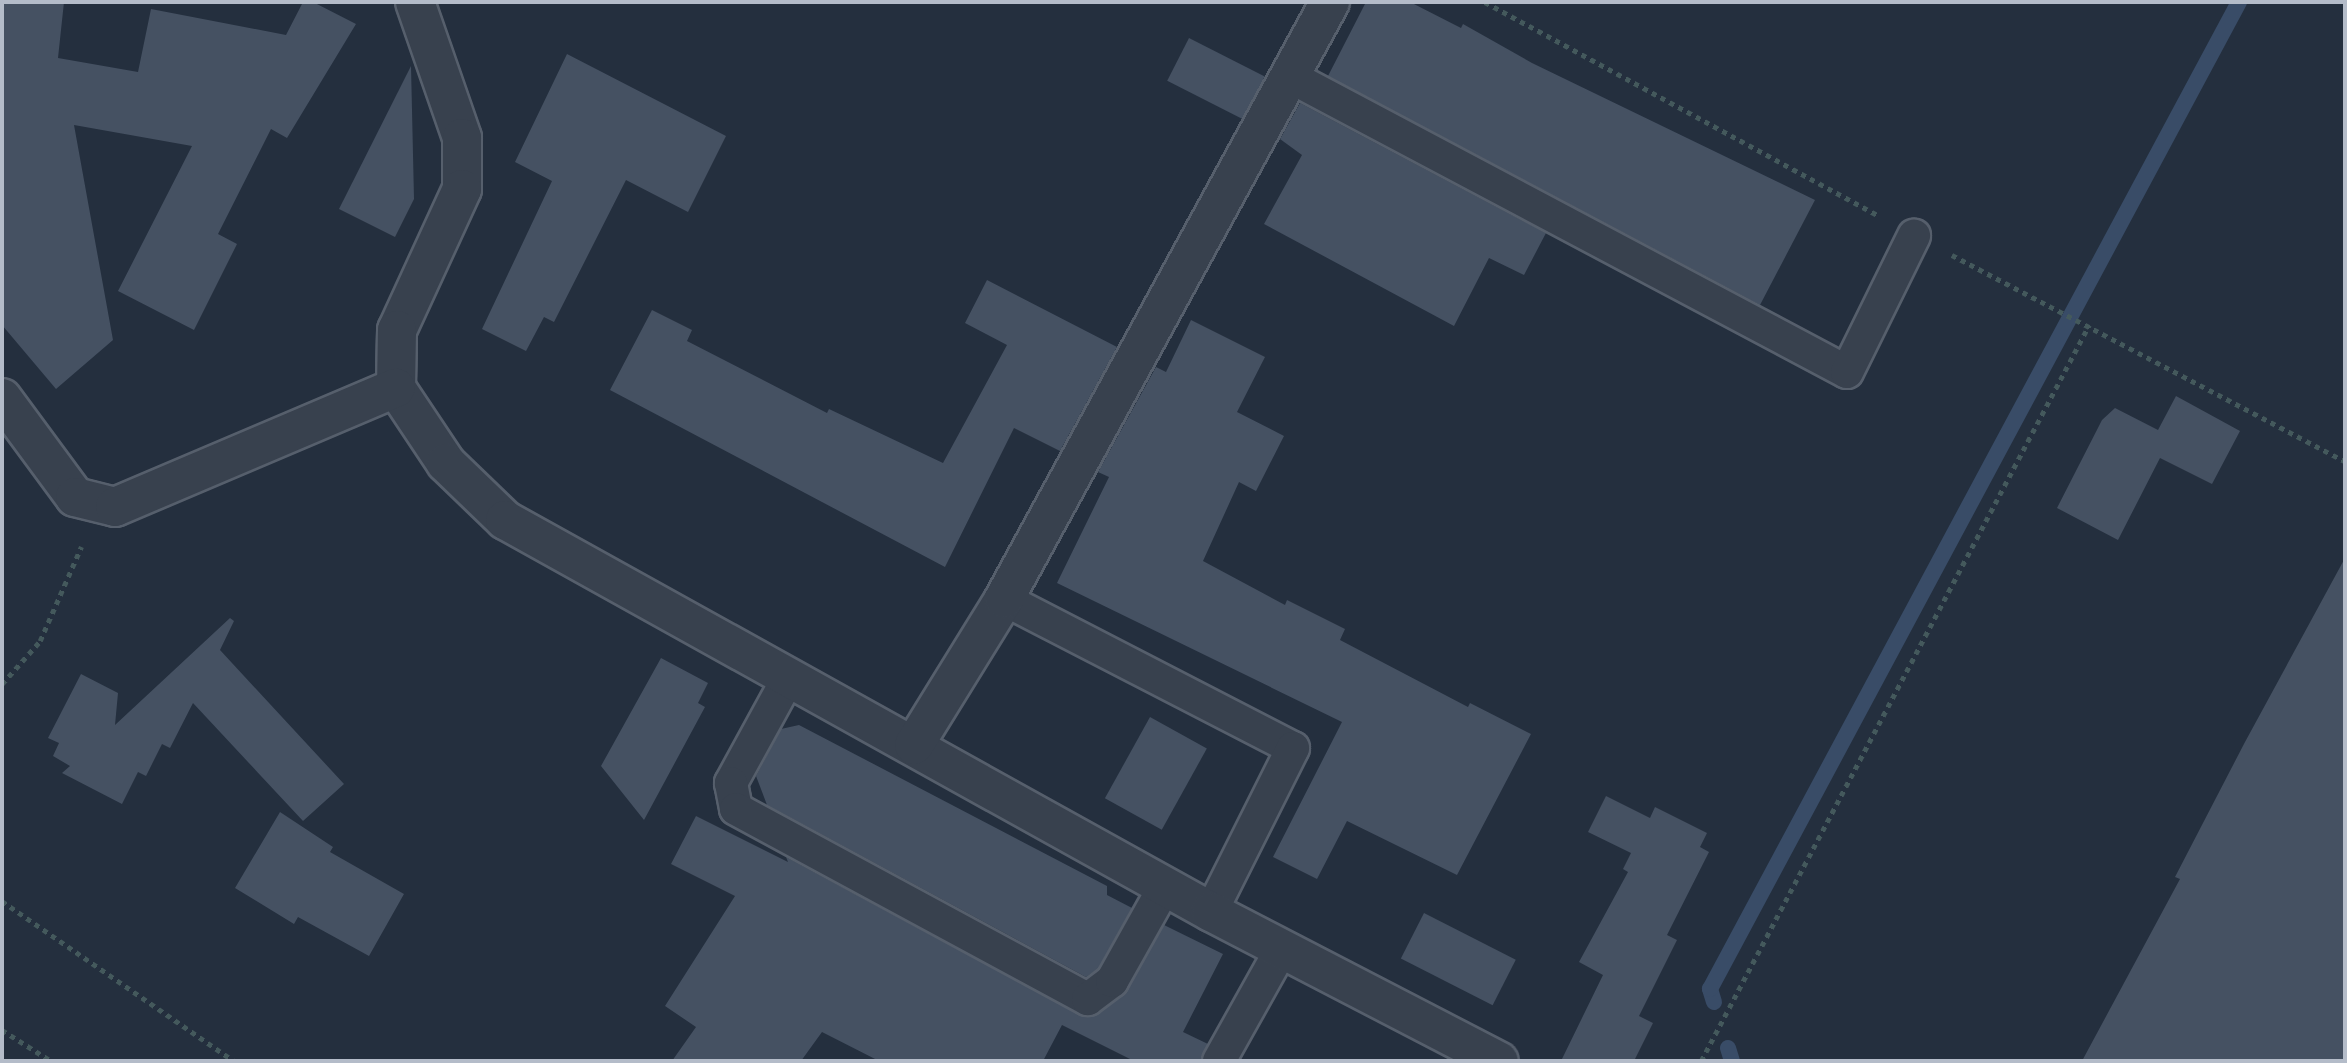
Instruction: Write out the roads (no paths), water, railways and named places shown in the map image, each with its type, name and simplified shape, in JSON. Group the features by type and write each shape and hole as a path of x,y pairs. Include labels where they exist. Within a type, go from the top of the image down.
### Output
{"street":[{"path":"415,2 462,138 462,189 397,330 396,388 446,463 505,520 1211,912 1499,1061"},
{"path":"914,745 1004,599 1330,2"},
{"path":"2,398 75,497 115,507 396,388"}],"lane":[{"path":"1291,77 1847,372 1914,236"},
{"path":"1004,599 1293,748 1211,912"},
{"path":"789,677 731,783 736,809 1088,999 1112,981 1165,886"},
{"path":"1219,1061 1281,950"}],"waterway":[{"path":"1714,1002 1710,989 2239,2"},
{"path":"1728,1048 1732,1061"}]}
